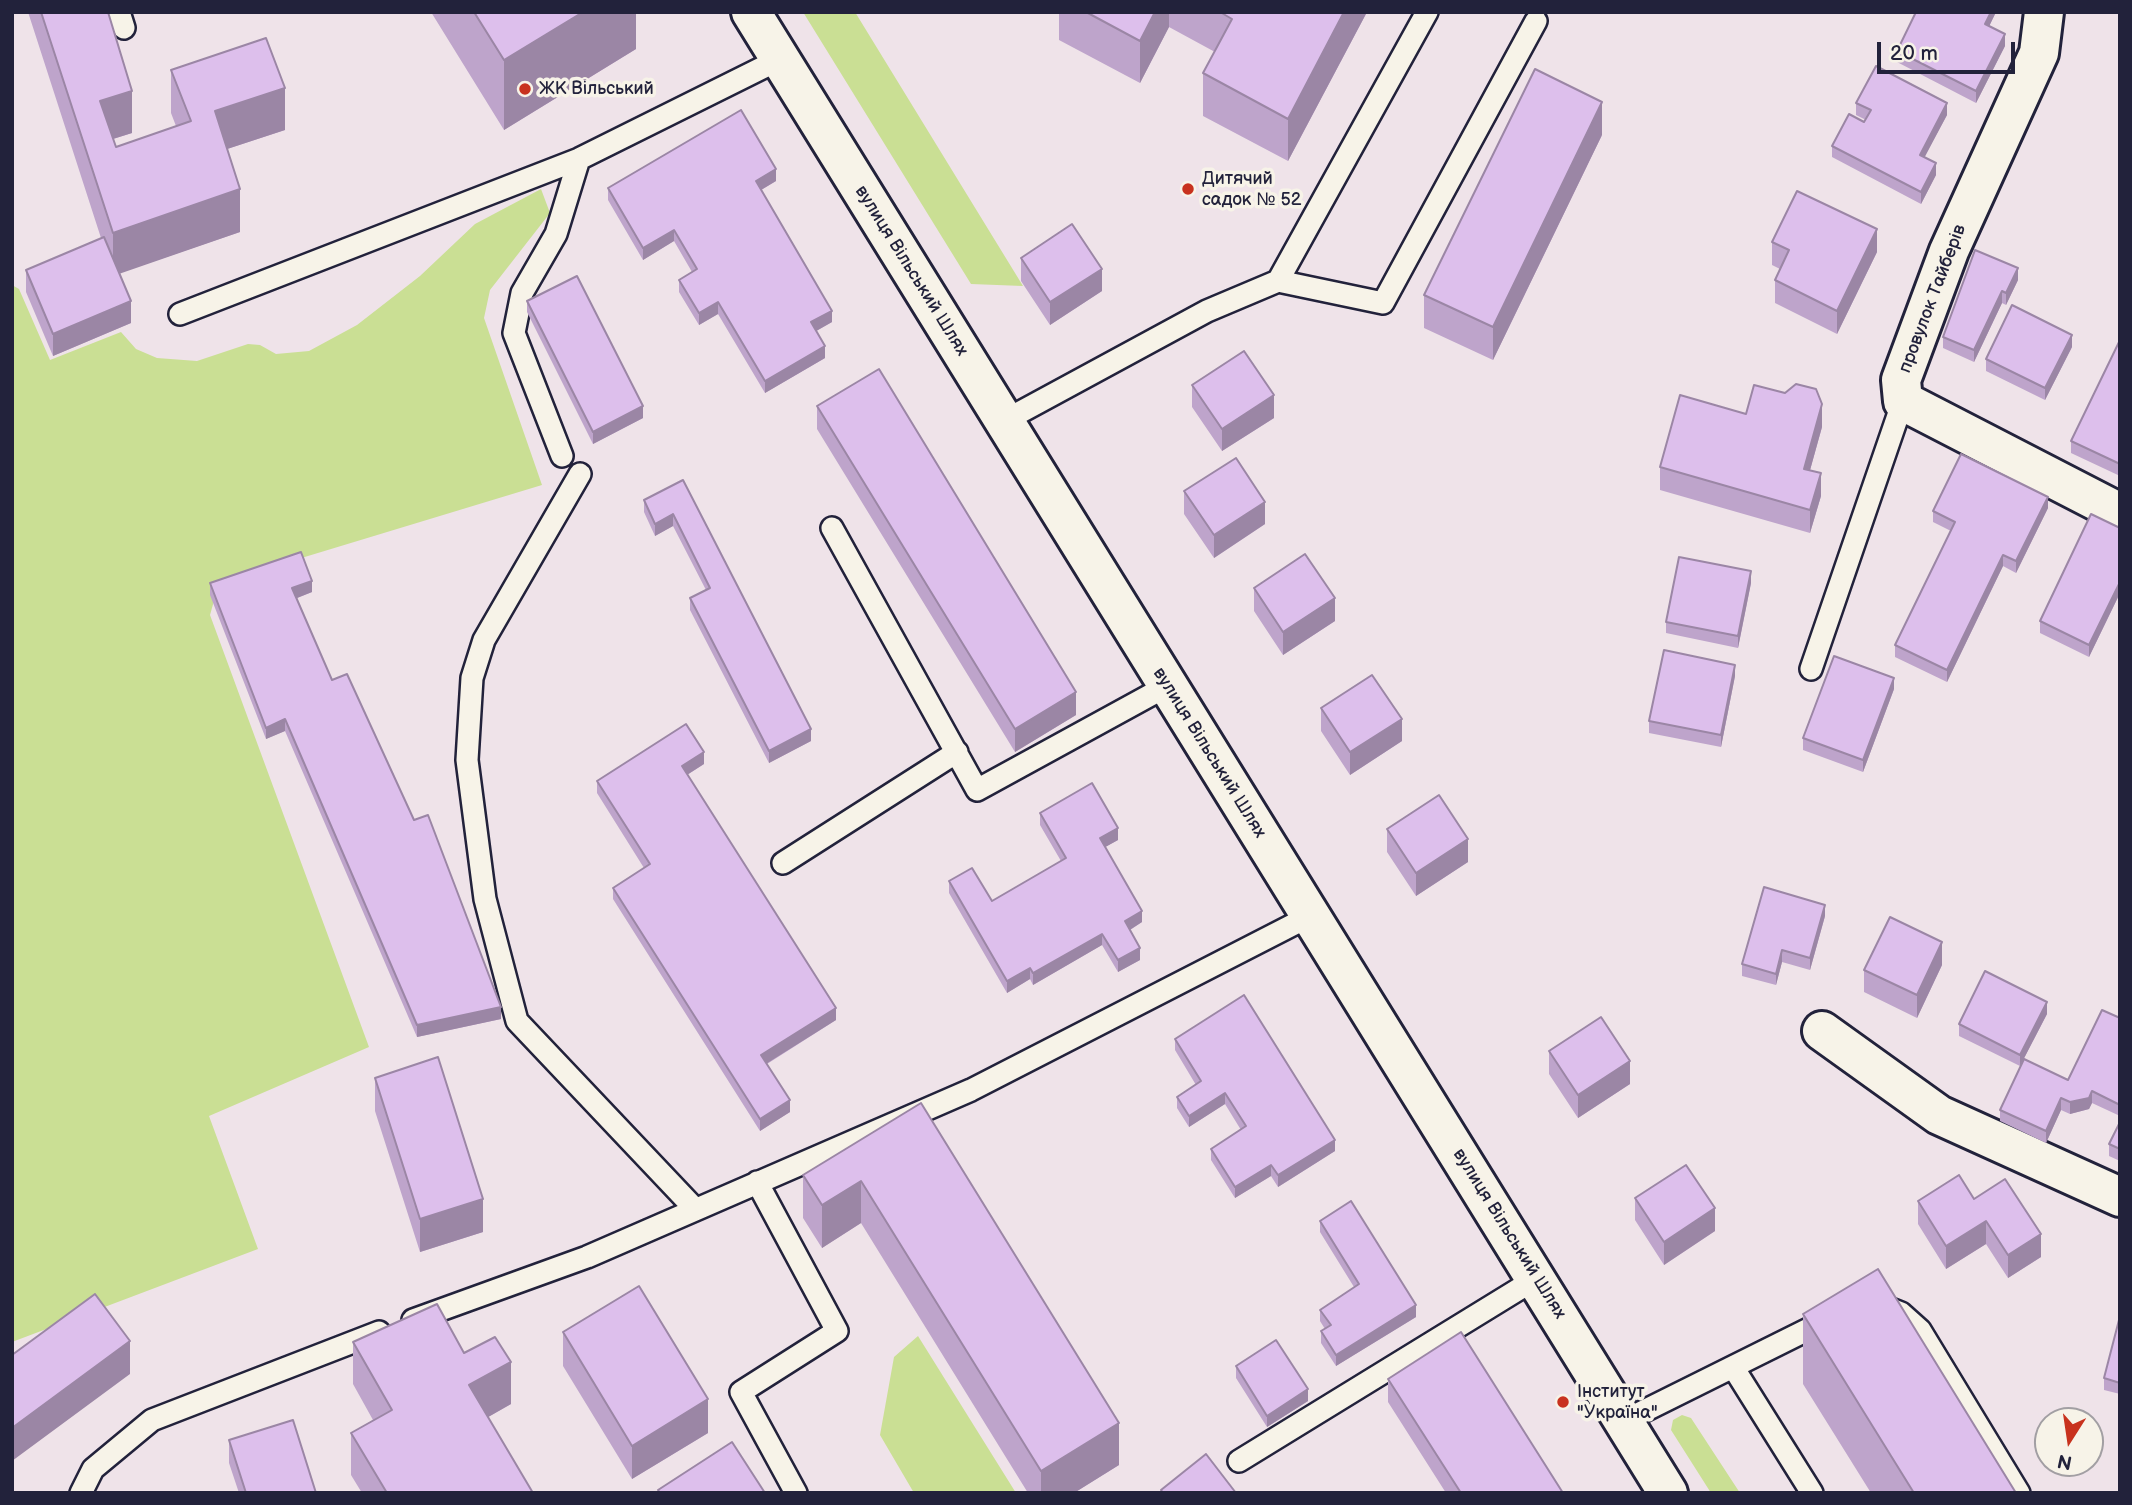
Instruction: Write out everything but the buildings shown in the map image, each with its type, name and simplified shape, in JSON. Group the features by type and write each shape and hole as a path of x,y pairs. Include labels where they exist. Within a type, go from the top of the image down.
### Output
{"street":[{"name":"вулиця Вільський Шлях","path":"751,12 1668,1493"},
{"name":"провулок Тайберів","path":"1903,401 1901,380 1949,251 2039,53 2045,12"},
{"path":"1903,401 2120,513"},
{"path":"1822,1031 1939,1115 2120,1196"}],"lane":[{"path":"1278,281 1427,12"},
{"path":"1004,421 1207,311 1278,281 1383,303 1536,21"},
{"path":"180,313 579,159 779,58"},
{"path":"562,456 514,333 522,293 556,234 579,159"},
{"path":"1811,669 1903,401"},
{"path":"580,474 484,640 472,678 467,760 485,899 517,1021 695,1209"},
{"path":"832,528 977,790 1167,686"},
{"path":"783,863 957,752"},
{"path":"81,1493 93,1469 152,1420 376,1333 587,1257 971,1090 1310,916"},
{"path":"757,1182 837,1331 741,1392 796,1493"},
{"path":"1239,1461 1537,1278"},
{"path":"1624,1421 1857,1308 1877,1304 1901,1312 1920,1330 2019,1493"},
{"path":"1733,1367 1812,1493"}],"green space":[{"path":"803,12 855,12 1023,286 971,284"},
{"path":"541,189 550,213 490,290 484,318 542,485 219,583 210,615 369,1047 209,1116 258,1249 12,1342 12,285 19,289 50,360 121,332 136,349 157,358 197,361 248,344 260,345 276,354 309,351 357,325 420,276 475,224"},
{"path":"918,1336 1016,1493 914,1493 880,1435 894,1357"},
{"path":"1682,1415 1691,1418 1740,1493 1711,1493 1671,1430 1673,1420"}],"place":[{"name":"ЖК Вільський","path":"525,89"},
{"name":"Дитячий садок № 52","path":"1188,189"},
{"name":"Інститут \"Україна\"","path":"1563,1402"}]}
